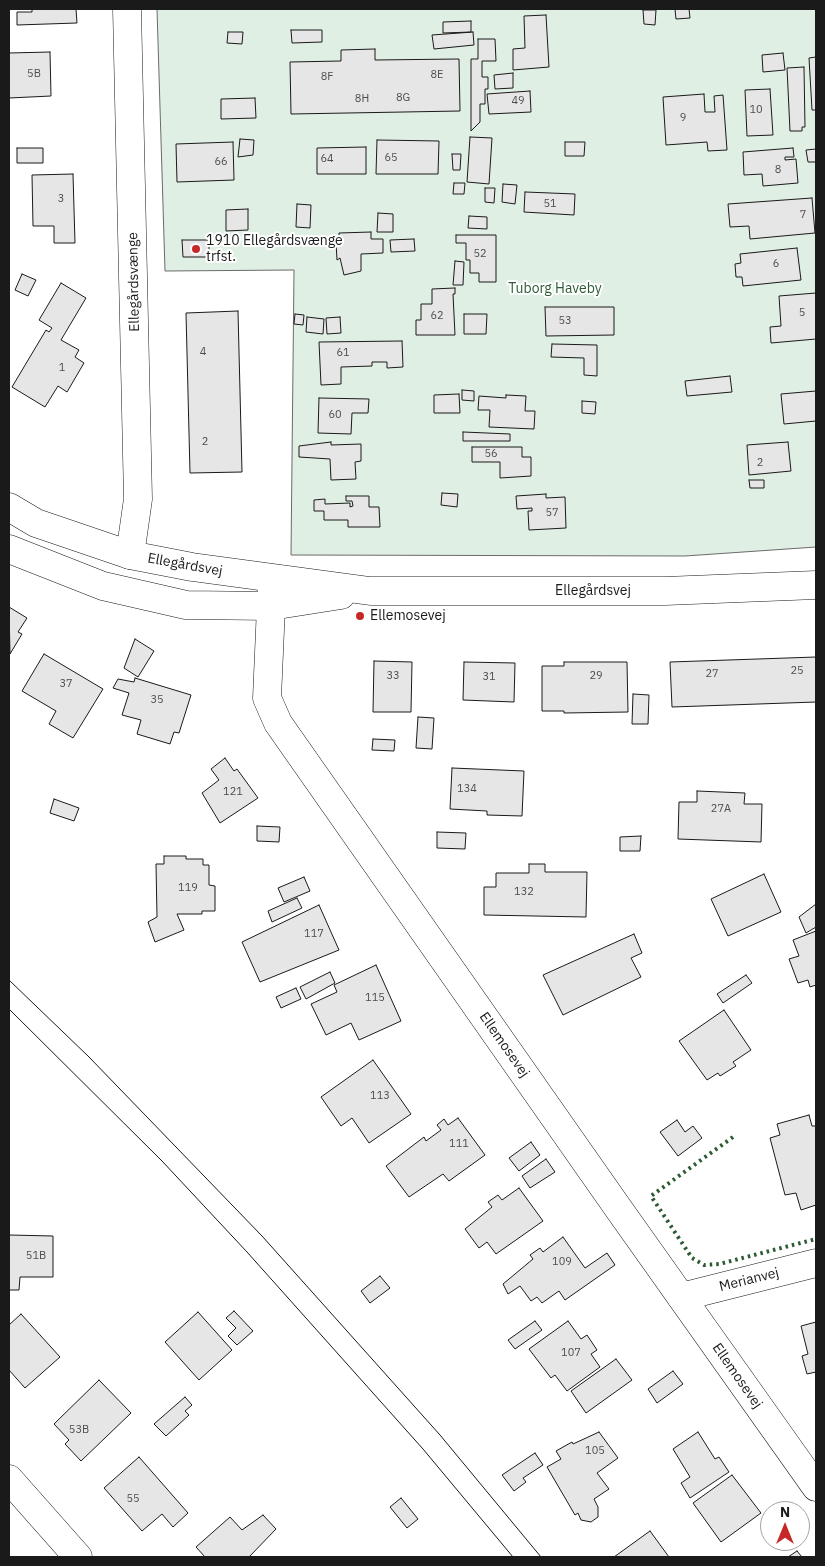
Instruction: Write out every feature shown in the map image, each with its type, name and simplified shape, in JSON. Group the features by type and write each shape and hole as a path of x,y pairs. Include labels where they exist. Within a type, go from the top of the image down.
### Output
{"street":[{"name":"Ellegårdsvænge","path":"127,9 138,499 130,555"},
{"name":"Ellegårdsvej","path":"9,507 36,523 130,555 192,567 370,591 665,591 816,584"},
{"name":"Ellegårdsvej","path":"9,549 104,586 186,605 271,606 370,591"},
{"name":"Ellemosevej","path":"272,577 267,698 278,723 816,1487"},
{"name":"Merianvej","path":"681,1297 816,1263"},
{"path":"9,1479 78,1557"}],"green space":[{"name":"Tuborg Haveby","path":"157,9 816,9 816,547 685,556 291,555 294,270 165,271"}],"building":[{"path":"32,9 76,9 77,23 17,25 17,12 32,12"},
{"path":"675,9 689,9 690,18 676,19"},
{"path":"643,10 656,10 655,25 644,24"},
{"path":"546,15 549,67 513,70 513,49 525,48 524,16"},
{"path":"471,21 471,32 443,33 443,22"},
{"path":"291,30 322,30 322,42 292,43"},
{"path":"228,32 243,32 242,44 227,43"},
{"path":"473,32 474,45 434,49 432,35"},
{"path":"478,39 495,39 496,61 482,61 482,77 488,77 488,89 485,89 485,104 480,104 480,122 471,131 471,59 478,59"},
{"path":"375,49 375,60 459,59 460,111 291,114 290,62 341,61 341,50"},
{"path":"50,52 51,96 9,98 9,53"},
{"path":"783,53 785,70 763,72 762,55"},
{"path":"816,57 816,110 812,110 809,58"},
{"path":"804,67 805,127 802,127 802,131 790,131 787,68"},
{"path":"513,73 513,88 495,89 494,75"},
{"path":"770,89 773,135 747,136 745,90"},
{"path":"530,91 531,112 489,114 487,94"},
{"path":"704,94 705,112 715,112 714,96 723,95 727,150 708,151 707,142 666,145 663,97"},
{"path":"255,98 256,118 221,119 221,99"},
{"path":"470,137 492,138 489,184 467,182"},
{"path":"240,139 254,140 253,155 238,157"},
{"path":"377,140 439,141 438,174 376,174"},
{"path":"233,142 234,180 177,182 176,144"},
{"path":"565,142 585,142 584,156 565,156"},
{"path":"366,147 366,174 317,174 317,148"},
{"path":"17,148 43,148 43,163 17,163"},
{"path":"793,148 794,157 785,157 785,160 796,159 798,183 763,186 762,174 744,175 743,152"},
{"path":"816,149 816,162 808,162 806,150"},
{"path":"452,154 461,154 460,170 453,170"},
{"path":"73,174 75,243 54,243 54,226 33,226 32,175"},
{"path":"454,183 465,183 464,194 453,194"},
{"path":"503,184 517,185 515,204 502,202"},
{"path":"485,188 495,188 494,203 485,202"},
{"path":"525,192 575,194 574,215 524,212"},
{"path":"812,198 815,233 750,239 749,226 730,227 728,204"},
{"path":"297,204 311,205 310,228 296,227"},
{"path":"248,209 248,230 226,231 226,210"},
{"path":"378,213 393,214 393,232 377,232"},
{"path":"469,216 487,217 487,229 468,228"},
{"path":"371,232 371,239 383,239 383,253 361,254 361,271 344,275 340,258 337,260 336,242 339,242 339,233"},
{"path":"456,235 496,235 496,282 479,282 479,273 470,273 470,260 466,260 466,243 456,243"},
{"path":"414,239 415,251 391,252 390,240"},
{"name":"1910 Ellegårdsvænge trfst.","path":"182,240 209,240 209,257 183,257"},
{"path":"797,248 801,280 743,286 742,277 736,277 735,264 741,263 740,254"},
{"path":"455,261 464,262 463,285 453,285"},
{"path":"22,274 36,280 28,296 15,290"},
{"path":"61,283 86,298 61,340 79,350 75,357 84,363 67,392 58,386 45,407 12,387 46,330 49,332 52,328 39,320"},
{"path":"455,288 455,294 453,294 455,335 416,335 416,320 421,320 421,304 432,304 432,289"},
{"path":"816,293 816,339 771,343 770,327 781,326 779,296"},
{"path":"545,307 614,307 614,335 546,336"},
{"path":"238,311 242,472 190,473 186,313"},
{"path":"295,314 304,315 303,325 294,324"},
{"path":"464,314 487,314 486,334 464,334"},
{"path":"307,317 324,319 323,334 306,332"},
{"path":"340,317 341,333 327,334 326,318"},
{"path":"402,341 403,367 387,368 387,362 372,362 372,366 341,367 341,384 321,385 319,342"},
{"path":"552,344 597,345 597,376 584,375 584,358 551,357"},
{"path":"730,376 732,392 687,396 685,381"},
{"path":"462,390 474,391 474,401 462,400"},
{"path":"816,391 816,421 784,424 781,394"},
{"path":"459,394 460,413 434,413 434,395"},
{"path":"506,395 526,396 525,411 535,411 534,429 489,427 490,410 478,410 479,396 506,398"},
{"path":"319,398 369,399 368,413 352,413 351,434 318,433"},
{"path":"582,401 596,402 595,414 582,413"},
{"path":"463,432 510,434 510,441 463,441"},
{"path":"331,442 331,445 361,444 361,461 355,462 356,479 331,480 330,459 299,457 299,446"},
{"path":"788,442 791,471 749,475 747,445"},
{"path":"472,447 522,447 522,457 531,457 531,476 500,478 500,462 472,462"},
{"path":"749,480 764,480 764,488 750,488"},
{"path":"442,493 458,494 457,507 441,505"},
{"path":"546,494 546,498 565,497 566,528 529,530 528,511 532,511 532,508 517,509 516,496"},
{"path":"346,496 369,496 369,507 379,507 380,527 348,527 348,520 324,520 324,511 314,511 314,500 325,499 325,504 350,503 350,507 353,506 352,501 346,501"},
{"path":"9,607 27,618 18,632 22,634 10,654"},
{"path":"135,639 154,651 138,677 124,668"},
{"path":"44,654 103,689 73,738 49,724 56,711 22,691"},
{"path":"816,657 816,702 672,707 670,662"},
{"path":"374,661 412,662 411,712 373,712"},
{"path":"464,662 515,663 514,702 463,700"},
{"path":"564,662 627,662 628,712 564,713 564,711 542,711 542,666 564,666"},
{"path":"135,678 191,695 179,733 174,732 170,744 137,734 141,720 122,715 129,693 113,688 118,679 134,682"},
{"path":"633,694 649,695 648,724 632,724"},
{"path":"418,717 434,718 432,749 416,748"},
{"path":"373,739 395,740 394,751 372,750"},
{"path":"225,758 234,771 237,769 258,798 220,823 202,793 219,780 211,769"},
{"path":"452,768 524,771 522,816 487,815 487,811 450,809"},
{"path":"697,791 745,793 744,804 762,804 761,842 678,839 679,802 697,802"},
{"path":"54,799 79,808 74,821 50,813"},
{"path":"257,826 280,827 279,842 257,841"},
{"path":"437,832 466,833 465,849 437,848"},
{"path":"641,836 640,851 620,851 620,837"},
{"path":"164,856 186,856 186,859 203,859 203,865 209,865 209,885 215,886 215,911 202,911 202,914 177,914 184,930 155,942 148,922 157,917 156,864 164,864"},
{"path":"529,864 545,864 545,872 587,872 586,917 484,915 484,887 496,887 496,873 529,873"},
{"path":"764,874 781,912 728,936 711,899"},
{"path":"304,877 310,891 284,902 278,888"},
{"path":"297,898 302,908 272,922 268,911"},
{"path":"816,904 816,927 806,933 799,917"},
{"path":"319,905 339,950 260,982 242,942"},
{"path":"816,931 816,985 810,987 808,980 798,983 789,959 799,956 793,940"},
{"path":"634,934 642,953 631,958 641,977 563,1015 543,975"},
{"path":"376,965 401,1021 359,1040 351,1023 326,1035 311,1004 337,992 334,985"},
{"path":"330,972 335,983 306,999 300,987"},
{"path":"746,975 752,983 723,1003 717,994"},
{"path":"296,988 301,999 281,1008 276,997"},
{"path":"724,1010 751,1050 733,1062 736,1066 720,1076 718,1073 707,1080 679,1041"},
{"path":"373,1060 411,1114 369,1143 352,1118 341,1126 321,1097"},
{"path":"809,1115 812,1126 816,1126 816,1205 801,1210 796,1193 785,1195 770,1138 780,1135 777,1124"},
{"path":"458,1118 485,1155 449,1181 443,1174 409,1197 386,1166 424,1137 426,1141 441,1130 437,1125 444,1119 448,1125"},
{"path":"677,1120 685,1132 693,1126 702,1138 678,1156 660,1132"},
{"path":"531,1142 540,1155 519,1171 509,1158"},
{"path":"546,1159 555,1172 530,1188 522,1176"},
{"path":"519,1188 543,1221 496,1254 487,1242 479,1248 465,1229 492,1207 488,1202 498,1195 502,1200"},
{"path":"9,1235 53,1236 53,1277 20,1277 19,1290 9,1290"},
{"path":"563,1237 585,1268 607,1253 615,1265 565,1300 559,1291 542,1303 537,1297 531,1301 520,1286 508,1294 503,1284 533,1259 530,1255 540,1248 543,1252"},
{"path":"380,1276 390,1288 370,1303 361,1291"},
{"path":"234,1311 253,1331 237,1345 228,1336 236,1328 226,1318"},
{"path":"198,1312 232,1350 199,1380 165,1342"},
{"path":"21,1314 60,1357 25,1388 9,1370 9,1325"},
{"path":"535,1321 542,1330 515,1349 508,1340"},
{"path":"568,1321 581,1339 587,1335 597,1350 591,1354 600,1367 567,1391 555,1375 551,1378 529,1349"},
{"path":"816,1322 816,1372 807,1374 802,1356 808,1354 801,1326"},
{"path":"616,1359 632,1380 586,1413 571,1391"},
{"path":"673,1371 683,1384 657,1403 648,1389"},
{"path":"99,1380 131,1413 81,1461 65,1444 69,1440 54,1424"},
{"path":"185,1397 192,1405 185,1411 189,1415 166,1436 154,1424"},
{"path":"599,1432 618,1458 597,1473 609,1489 594,1499 598,1507 598,1517 591,1522 581,1520 578,1513 575,1515 547,1467 561,1459 556,1451 572,1442 573,1444"},
{"path":"698,1432 715,1459 719,1457 729,1472 690,1498 681,1483 690,1477 673,1449"},
{"path":"535,1453 543,1465 523,1478 526,1482 514,1491 502,1475"},
{"path":"139,1457 188,1513 173,1527 162,1514 142,1531 104,1488"},
{"path":"732,1475 760,1514 721,1542 693,1503"},
{"path":"401,1498 418,1519 407,1528 390,1507"},
{"path":"263,1515 276,1529 249,1557 205,1557 196,1547 230,1517 242,1530"},
{"path":"650,1531 669,1557 614,1557"},
{"path":"797,1551 802,1557 788,1557"}],"tram line":[{"path":"9,980 89,1057 262,1236 440,1435 541,1557"},
{"path":"9,1009 162,1161 247,1252 423,1449 513,1557"}],"hedge":[{"path":"733,1137 651,1196 692,1258 704,1265 719,1264 816,1239"}],"place":[{"name":"1910 Ellegårdsvænge trfst.","path":"196,249"},
{"name":"Ellemosevej","path":"360,616"}]}
